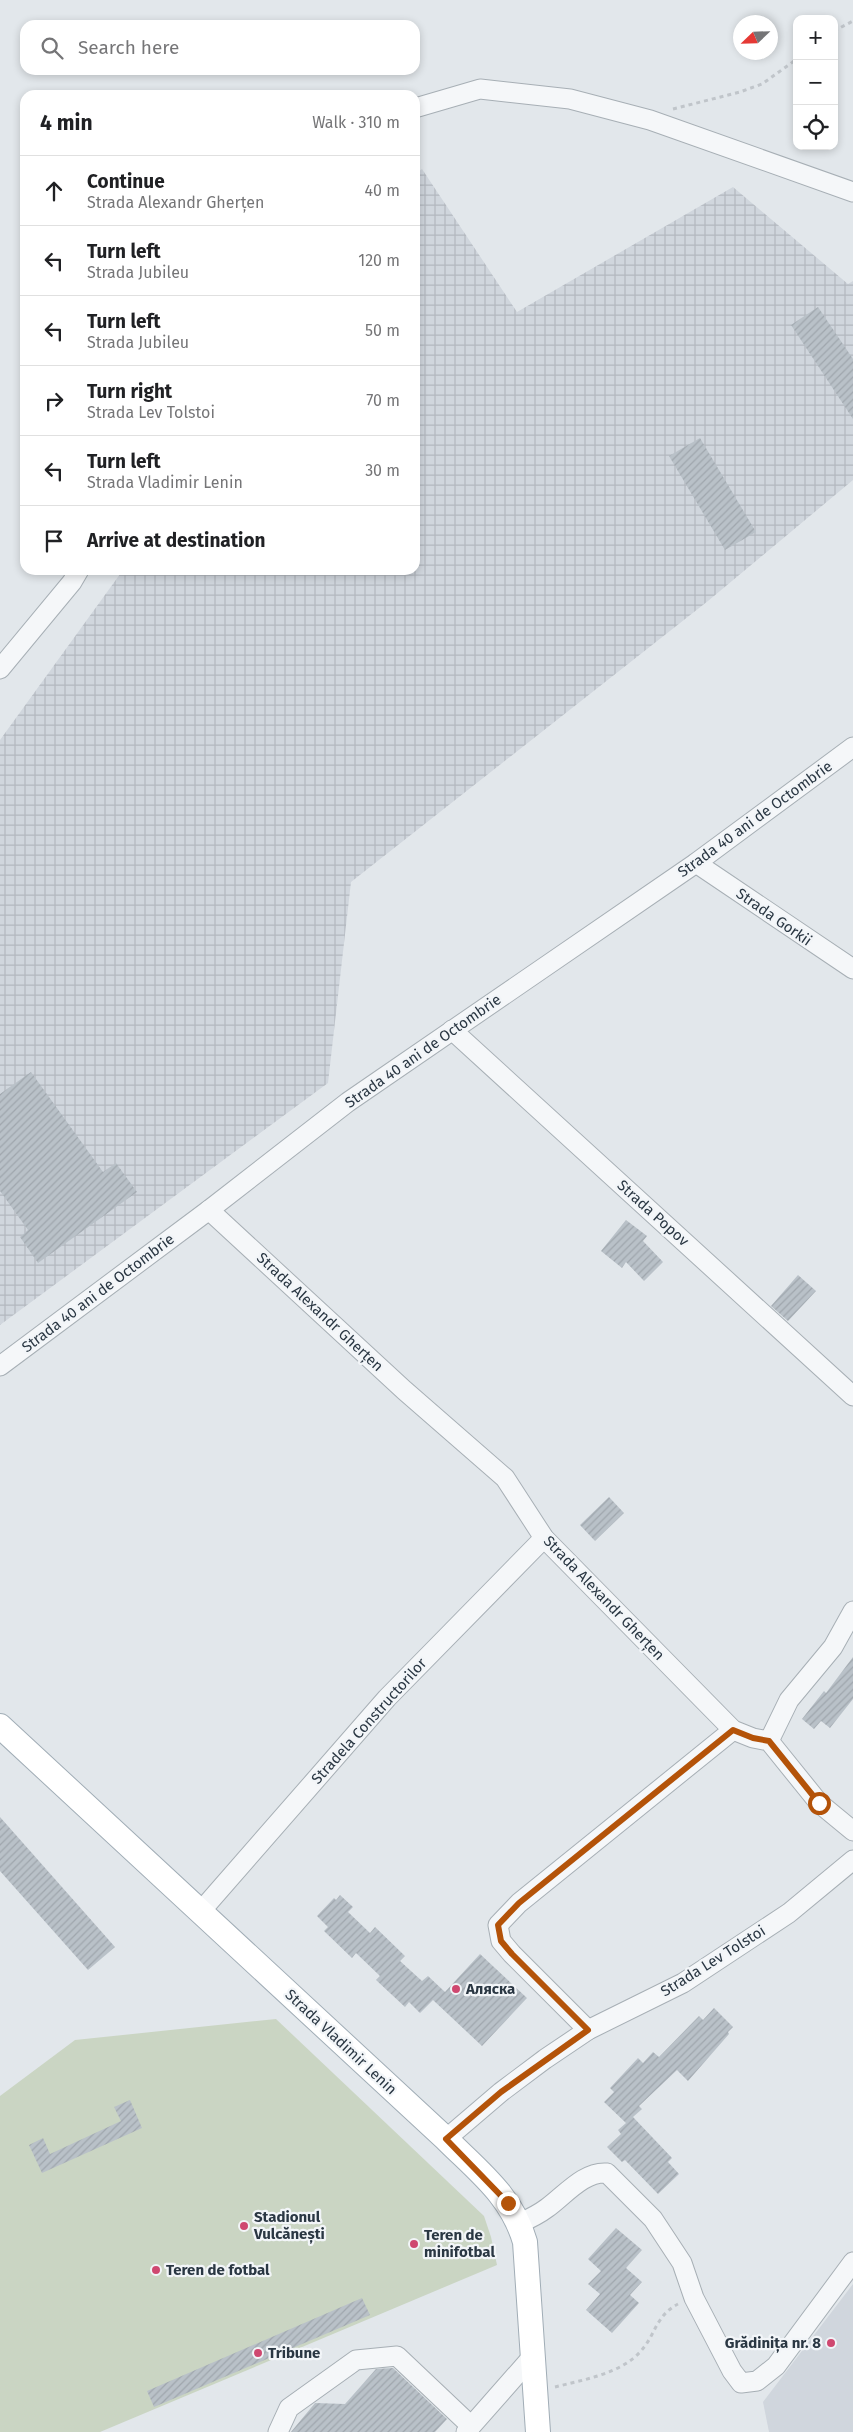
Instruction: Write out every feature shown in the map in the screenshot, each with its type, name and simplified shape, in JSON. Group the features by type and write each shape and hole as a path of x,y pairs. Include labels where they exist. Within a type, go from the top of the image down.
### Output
{"main road":[{"name":"Strada Vladimir Lenin","path":"1,1728 446,2139 508,2203 520,2223 525,2242 538,2432"}],"street":[{"path":"420,107 480,89 570,99 650,120 853,192"},
{"path":"0,669 76,575"},
{"name":"Strada 40 ani de Octombrie","path":"0,1366 209,1210 348,1102 696,863 853,747"},
{"name":"Strada Gorkii","path":"696,863 853,969"},
{"name":"Strada Popov","path":"452,1030 853,1396"},
{"name":"Strada Alexandr Gherțen","path":"209,1210 404,1390 505,1478 544,1538 733,1730 753,1738 769,1741"},
{"name":"Stradela Constructorilor","path":"201,1911 388,1698 544,1538"},
{"path":"853,1611 834,1648 789,1700 769,1741 819,1803 853,1831"},
{"path":"588,2030 512,1954 501,1941 498,1925 519,1903 733,1730"},
{"name":"Strada Lev Tolstoi","path":"446,2139 501,2092 588,2030 683,1983 789,1913 853,1860"},
{"path":"520,2223 546,2209 587,2177 598,2172 607,2173 653,2219 682,2263 694,2298 732,2371 741,2382 757,2381 776,2366 853,2262"},
{"path":"278,2432 288,2408 356,2360 397,2356 468,2429 532,2357"}],"path":[{"path":"838,29 853,21"},
{"path":"650,120 670,110 740,92 762,84 796,60"},
{"path":"534,2392 588,2378 629,2362 648,2343 658,2321 668,2309 694,2298"}],"shaded area":[{"path":"422,169 517,312 733,187 848,284 853,281 853,480 708,601 351,882 328,1083 0,1325 0,740 119,575 420,575 420,170"},
{"name":"Grădinița nr. 8","path":"853,2284 853,2432 769,2432 763,2402"}],"green space":[{"name":"Stadionul Vulcănești","path":"276,2019 484,2216 497,2265 100,2432 0,2432 0,2096 75,2040"}],"building":[{"path":"818,307 853,359 853,419 791,325"},
{"path":"700,438 756,532 725,550 669,456"},
{"path":"31,1072 103,1172 116,1163 137,1192 38,1263 20,1237 28,1230 0,1191 0,1094"},
{"path":"626,1220 647,1236 643,1241 663,1262 644,1281 626,1262 622,1268 601,1251"},
{"path":"798,1275 816,1291 788,1321 771,1306"},
{"path":"609,1497 624,1513 595,1541 580,1525"},
{"path":"853,1657 853,1699 830,1728 821,1721 814,1729 802,1719 824,1691 826,1693"},
{"path":"0,1817 115,1947 88,1970 0,1871"},
{"path":"340,1895 353,1907 348,1912 370,1933 375,1927 405,1956 400,1961 422,1981 428,1976 445,1992 480,1954 527,1998 482,2046 433,2000 420,2013 409,2002 405,2007 376,1980 380,1976 356,1953 352,1958 324,1931 328,1927 317,1916 334,1898 336,1900"},
{"path":"714,2008 733,2027 728,2032 729,2034 688,2081 677,2070 639,2106 642,2109 633,2117 672,2158 668,2162 679,2174 658,2194 625,2160 622,2162 607,2147 621,2134 618,2130 626,2123 604,2102 614,2092 610,2088 638,2058 643,2063 653,2052 659,2057 699,2016 703,2020"},
{"path":"130,2100 142,2128 42,2173 29,2145 43,2138 50,2154 121,2121 114,2107"},
{"path":"616,2228 642,2250 626,2268 642,2282 630,2295 639,2303 612,2333 586,2310 600,2294 588,2284 601,2271 588,2259"},
{"name":"Tribune","path":"362,2298 370,2315 154,2407 147,2391"},
{"path":"393,2368 447,2419 435,2432 291,2432 315,2403 345,2404 376,2369"}],"place":[{"name":"Аляска","path":"456,1989"},
{"name":"Stadionul Vulcănești","path":"244,2226"},
{"name":"Teren de minifotbal","path":"414,2244"},
{"name":"Teren de fotbal","path":"156,2270"},
{"name":"Grădinița nr. 8","path":"831,2343"},
{"name":"Tribune","path":"258,2353"}],"route":[{"path":"508,2203 446,2139 501,2092 588,2030 512,1954 501,1941 498,1925 519,1903 733,1730 753,1738 769,1741 819,1803"}]}
